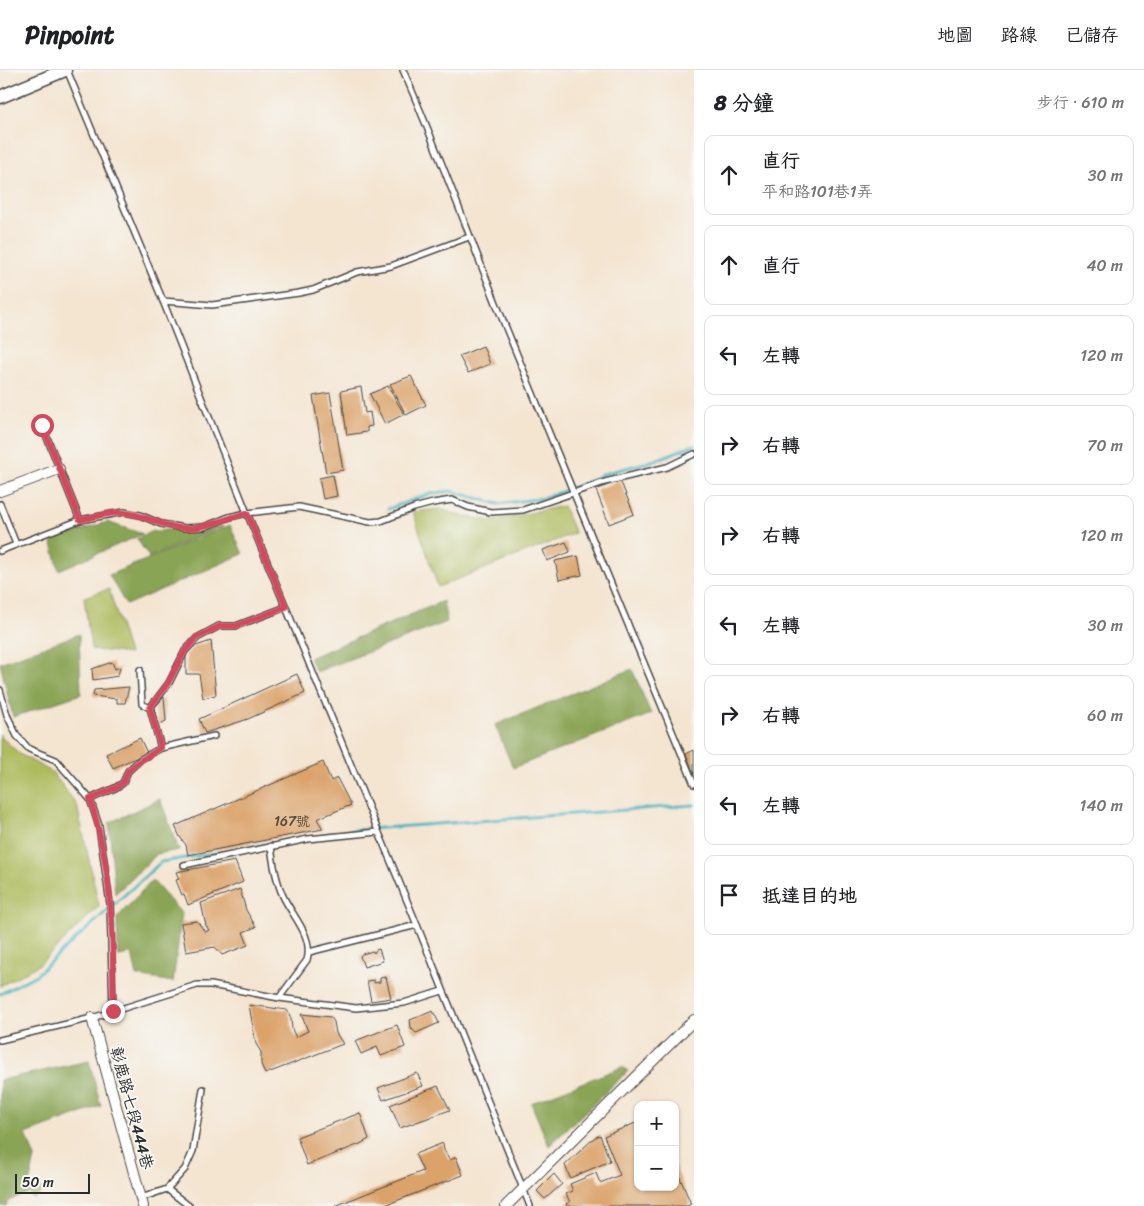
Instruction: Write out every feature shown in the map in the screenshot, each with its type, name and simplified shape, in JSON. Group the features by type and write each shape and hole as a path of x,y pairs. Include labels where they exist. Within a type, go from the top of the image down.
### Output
{"street":[{"path":"0,97 66,70"},
{"path":"0,491 60,469"},
{"name":"彰鹿路七段444巷","path":"92,1018 142,1202"},
{"path":"506,1206 694,1020"}],"lane":[{"path":"66,70 164,301 247,513 530,1206"},
{"path":"403,70 573,494 614,587 694,784"},
{"path":"164,301 212,305 299,293 313,290 357,272 391,266 469,237"},
{"path":"42,425 80,520"},
{"path":"0,550 80,520 124,512 140,515 161,524 185,528 204,526 247,513 299,507 370,522 381,521 434,502 452,500 468,507 491,512 523,510 605,482 667,467 694,454"},
{"path":"0,504 16,544"},
{"path":"150,708 168,683 185,651 196,638 220,626 236,626 286,607"},
{"path":"140,670 142,704 150,708 161,748"},
{"path":"0,690 7,715 17,736 29,750 56,760 90,799 99,826 110,904 113,1011"},
{"path":"90,799 123,783 128,771 141,760 161,748 214,736"},
{"path":"184,865 308,839 378,832"},
{"path":"271,846 283,896 301,927 308,943 309,952 307,960 279,998"},
{"path":"309,952 417,926"},
{"path":"0,1040 92,1018 197,985 210,985 279,998 356,1008 404,1003 442,991"},
{"path":"142,1202 167,1190 184,1169 193,1151 203,1089"},
{"path":"167,1190 189,1206"}],"green space":[{"path":"563,506 575,533 438,587 413,512 440,509 458,515 492,521"},
{"path":"107,522 143,534 59,570 51,540"},
{"path":"230,525 243,554 126,605 109,575"},
{"path":"223,526 149,557 137,539 152,531"},
{"path":"109,589 129,654 91,649 84,597"},
{"path":"443,601 447,622 316,672 309,658"},
{"path":"79,634 81,694 13,717 0,663"},
{"path":"632,669 651,714 513,768 495,725"},
{"path":"0,734 21,755 52,772 77,805 99,906 40,964 0,986"},
{"path":"160,799 179,850 157,854 115,894 109,823"},
{"path":"152,880 182,914 173,982 137,976 132,954 118,956 117,918"},
{"path":"89,1061 101,1106 26,1134 35,1158 29,1184 40,1187 41,1193 33,1199 29,1193 10,1200 6,1206 0,1206 0,1080"},
{"path":"622,1067 628,1071 549,1146 531,1103"}],"building":[{"path":"483,346 490,364 468,373 459,356"},
{"path":"411,376 426,405 406,415 390,384"},
{"path":"388,386 404,414 385,424 370,394"},
{"path":"361,387 365,413 370,412 372,426 367,427 367,432 347,435 341,391"},
{"path":"330,393 343,470 326,473 313,396"},
{"path":"333,475 337,496 323,499 319,478"},
{"path":"620,480 634,514 609,524 596,490"},
{"path":"566,542 570,552 547,561 543,550"},
{"path":"578,556 582,575 559,580 555,561"},
{"path":"211,641 216,695 203,698 199,674 186,674 186,655 193,647"},
{"path":"112,662 115,669 120,667 118,676 93,680 92,669"},
{"path":"297,674 305,693 248,719 205,733 199,719"},
{"path":"129,687 125,703 117,703 117,699 93,696 94,690"},
{"path":"164,697 166,721 158,725 154,708"},
{"path":"140,738 147,753 113,768 106,754"},
{"path":"694,750 694,774 686,754"},
{"path":"323,762 331,781 337,778 351,805 317,819 323,829 188,855 186,845 175,826"},
{"path":"235,861 243,882 188,905 176,880 179,879 176,872"},
{"path":"240,889 246,910 256,927 243,932 248,945 222,955 215,947 186,952 181,923 197,921 205,932 209,930 206,926 201,903"},
{"path":"379,949 383,961 364,967 360,956 373,951 374,953"},
{"path":"386,977 391,998 371,1001 367,981 374,980 374,983 380,982 380,978"},
{"path":"249,1005 287,1010 296,1038 308,1031 301,1014 331,1017 336,1033 343,1044 265,1074 261,1064 261,1052 256,1044"},
{"path":"433,1011 439,1023 416,1033 411,1028 410,1020"},
{"path":"397,1025 405,1047 381,1056 377,1047 361,1054 355,1041"},
{"path":"417,1073 423,1086 383,1100 378,1088"},
{"path":"438,1086 450,1110 400,1128 390,1105"},
{"path":"360,1113 369,1139 307,1165 297,1137"},
{"path":"634,1124 634,1191 679,1191 679,1176 691,1204 687,1206 567,1206 566,1204 570,1202 566,1194 573,1191 570,1184 596,1173 600,1183 620,1175 604,1136"},
{"path":"600,1135 610,1161 570,1178 565,1165 594,1138"},
{"path":"443,1143 444,1150 450,1160 456,1157 463,1175 383,1206 335,1206 423,1171 415,1154"},
{"path":"554,1174 562,1184 545,1199 537,1191"}],"waterway":[{"path":"388,509 429,494 451,491 498,504 544,498 583,484 603,474 656,460 694,445"},
{"path":"323,835 355,830 694,805"},
{"path":"0,994 36,975 161,862 283,842"}],"route":[{"path":"42,425 80,520 124,512 140,515 161,524 185,528 204,526 247,513 286,607 236,626 220,626 196,638 185,651 168,683 150,708 161,748 141,760 128,771 123,783 90,799 99,826 110,904 113,1011"}]}
